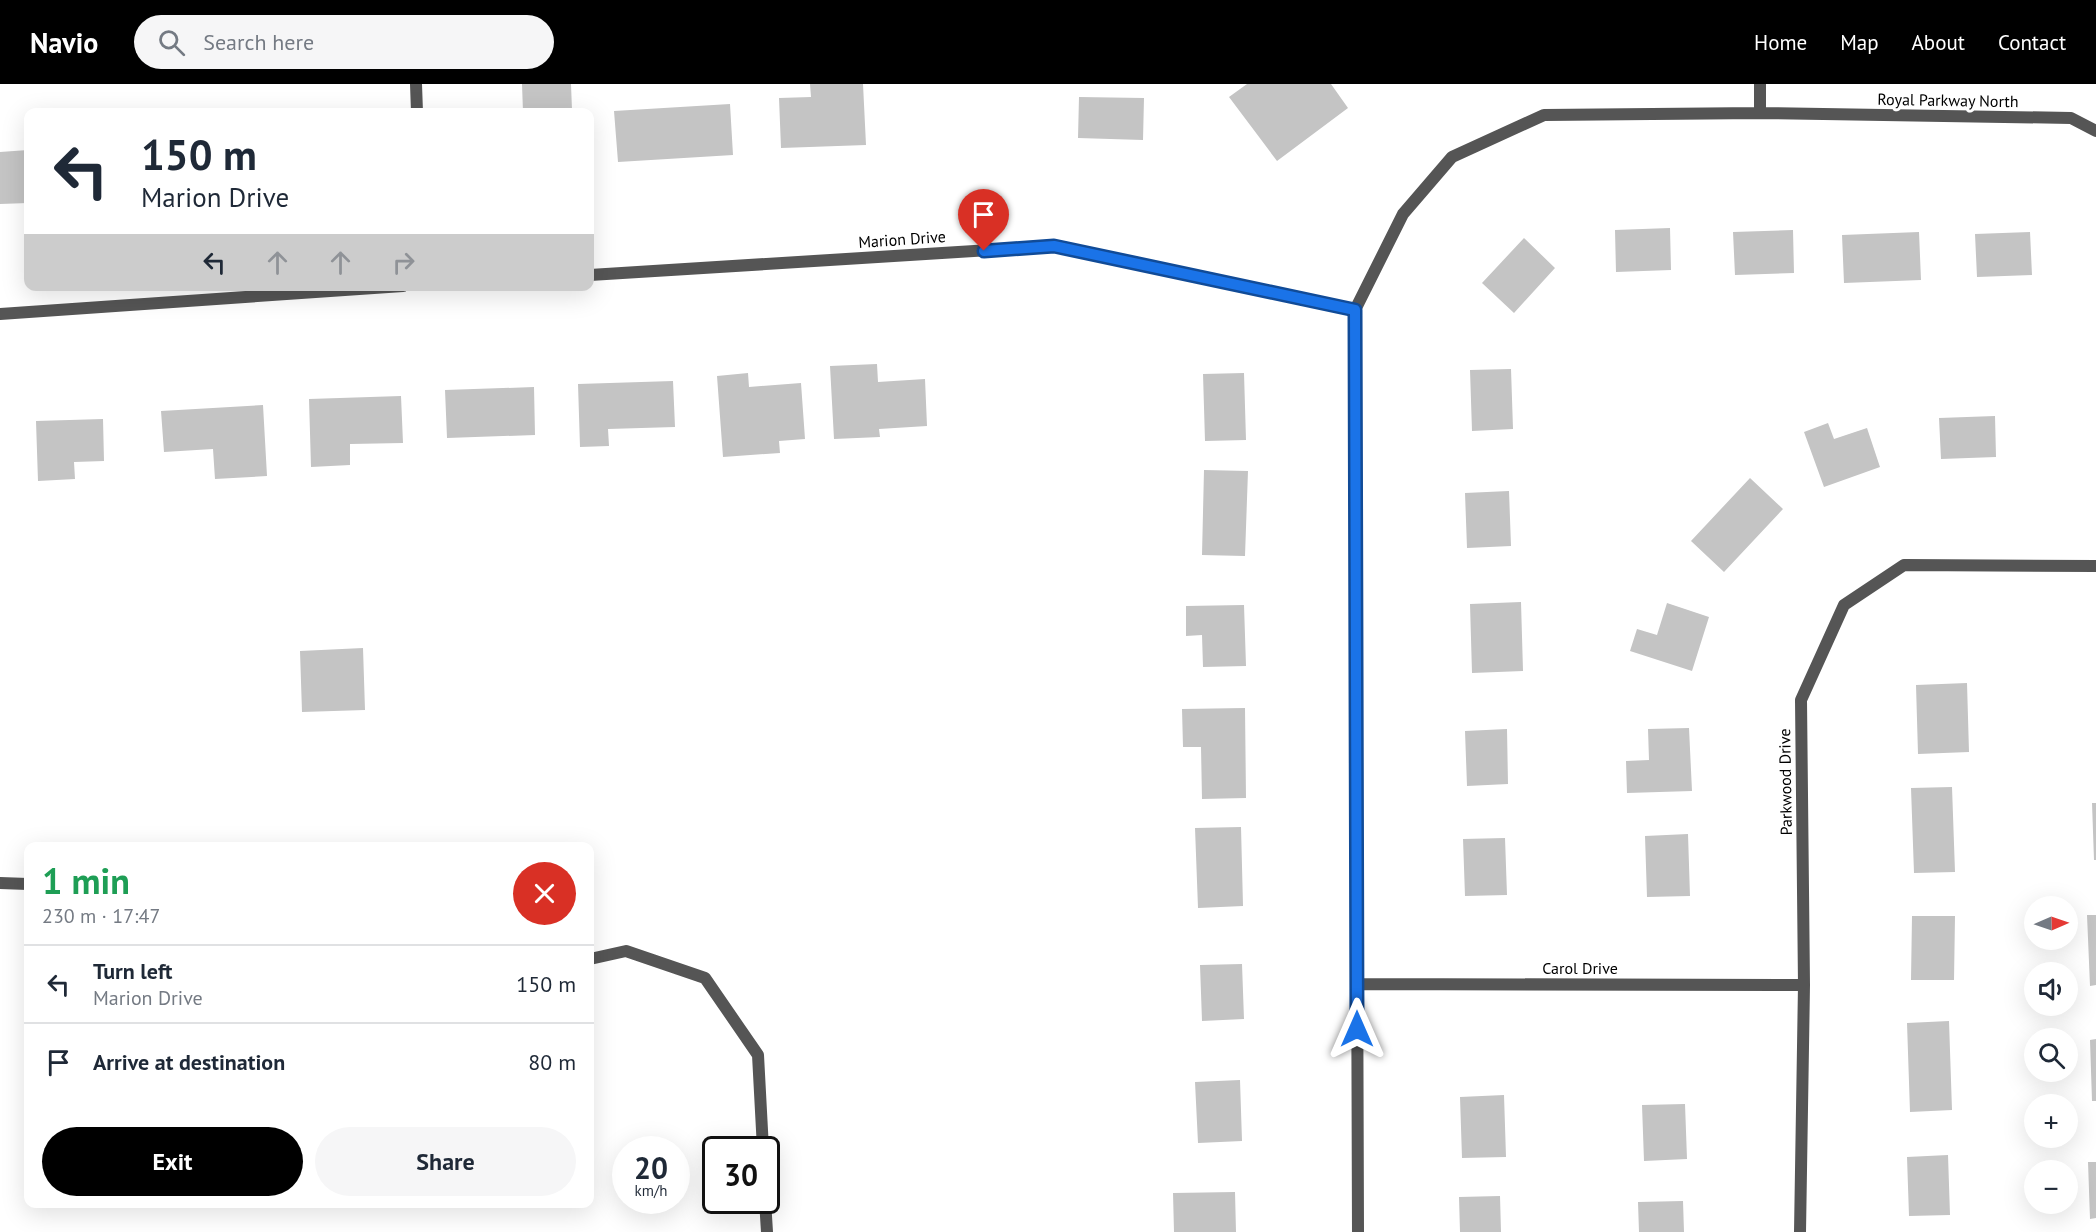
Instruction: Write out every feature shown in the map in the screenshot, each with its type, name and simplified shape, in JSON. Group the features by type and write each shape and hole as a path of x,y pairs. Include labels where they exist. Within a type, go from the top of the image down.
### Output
{"street":[{"path":"416,84 417,108"},
{"path":"1760,84 1760,113"},
{"name":"Royal Parkway North","path":"1355,310 1403,214 1452,157 1544,115 1760,113 2071,118 2096,131"},
{"name":"Marion Drive","path":"594,275 1054,246 1355,310"},
{"path":"0,315 334,291"},
{"path":"1355,310 1358,1232"},
{"name":"Parkwood Drive","path":"1800,1232 1804,985 1801,700 1844,605 1904,565 2096,566"},
{"path":"0,883 24,884"},
{"path":"594,958 626,951 705,978 758,1055 762,1136"},
{"name":"Carol Drive","path":"1356,984 1804,985"},
{"path":"766,1214 767,1232"}],"building":[{"path":"522,84 571,84 572,108 523,108"},
{"path":"810,84 863,84 866,145 781,148 779,98 811,97"},
{"path":"1247,84 1331,84 1348,108 1277,161 1229,97"},
{"path":"1079,97 1144,98 1143,140 1078,138"},
{"path":"730,104 733,155 618,162 614,111"},
{"path":"24,150 24,203 0,204 0,152"},
{"path":"1670,228 1671,270 1616,272 1615,230"},
{"path":"1793,230 1794,273 1735,275 1733,232"},
{"path":"1919,232 1921,280 1844,283 1842,235"},
{"path":"2030,232 2032,275 1977,277 1975,234"},
{"path":"1524,238 1555,268 1514,313 1482,283"},
{"path":"877,364 878,382 925,379 927,426 879,429 880,437 834,439 830,366"},
{"path":"1511,369 1513,429 1472,431 1470,370"},
{"path":"748,373 749,387 801,383 805,439 779,441 780,453 723,457 717,376"},
{"path":"1244,373 1246,440 1205,441 1203,374"},
{"path":"673,381 675,427 608,429 609,446 580,447 578,384"},
{"path":"534,387 535,435 447,438 445,390"},
{"path":"401,396 403,443 350,444 350,465 311,467 309,399"},
{"path":"263,405 267,476 215,479 213,449 164,452 161,411"},
{"path":"1995,416 1996,457 1941,459 1939,418"},
{"path":"103,419 104,461 74,462 75,479 38,481 36,421"},
{"path":"1828,423 1834,439 1867,428 1880,467 1824,487 1804,432"},
{"path":"1204,470 1248,471 1245,556 1202,555"},
{"path":"1750,478 1783,509 1724,572 1691,541"},
{"path":"1509,491 1511,546 1467,548 1465,493"},
{"path":"1521,602 1523,671 1472,673 1470,604"},
{"path":"1667,603 1709,617 1692,671 1630,651 1637,629 1657,635"},
{"path":"1244,605 1246,666 1203,667 1202,635 1186,636 1186,606"},
{"path":"363,648 365,710 302,712 300,651"},
{"path":"1967,683 1969,752 1918,754 1916,685"},
{"path":"1245,708 1246,798 1202,799 1201,747 1183,747 1182,709"},
{"path":"1689,728 1692,791 1627,793 1626,761 1649,760 1648,729"},
{"path":"1507,729 1508,784 1467,786 1465,731"},
{"path":"1952,787 1955,872 1914,873 1911,788"},
{"path":"2092,803 2096,803 2096,860 2094,860"},
{"path":"1241,827 1243,906 1198,908 1195,828"},
{"path":"1688,834 1690,896 1647,897 1645,836"},
{"path":"1505,838 1507,895 1465,896 1463,839"},
{"path":"2087,915 2096,915 2096,985 2090,986"},
{"path":"1912,916 1955,916 1954,980 1911,980"},
{"path":"1242,964 1244,1019 1202,1021 1200,965"},
{"path":"1949,1021 1952,1110 1910,1112 1907,1023"},
{"path":"2096,1039 2096,1101 2092,1101 2090,1040"},
{"path":"1240,1080 1242,1141 1198,1143 1195,1082"},
{"path":"1504,1095 1506,1157 1462,1158 1460,1097"},
{"path":"1685,1104 1687,1159 1644,1161 1642,1105"},
{"path":"1948,1155 1950,1215 1909,1216 1907,1157"},
{"path":"2088,1162 2096,1162 2096,1218 2090,1219"},
{"path":"1235,1192 1236,1232 1174,1232 1173,1193"},
{"path":"1500,1196 1501,1232 1460,1232 1459,1197"},
{"path":"1683,1201 1684,1232 1639,1232 1638,1202"}],"route":[{"path":"984,251 1054,246 1355,310 1357,1029"}]}
